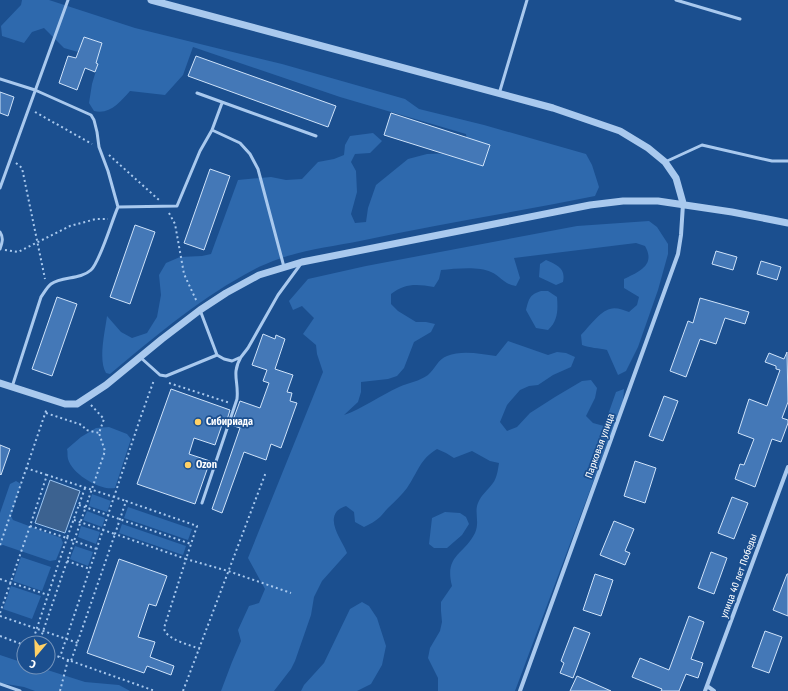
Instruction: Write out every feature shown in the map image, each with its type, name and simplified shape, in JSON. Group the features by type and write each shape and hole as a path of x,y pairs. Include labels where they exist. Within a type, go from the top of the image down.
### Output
{"street":[{"path":"151,0 553,108 620,131 648,148 665,162 676,178 683,204"},
{"path":"0,383 65,404 78,404 106,385 162,338 226,293 259,275 302,262 590,205 623,201 658,200 788,223"},
{"name":"Парковая улица","path":"520,691 678,254 682,235 683,204"},
{"name":"улица 40 лет Победы","path":"705,691 788,467"},
{"path":"707,686 714,691"}],"lane":[{"path":"0,188 68,0"},
{"path":"499,94 527,0"},
{"path":"676,0 740,19"},
{"path":"0,79 35,90 91,115 94,120 99,147 108,171 118,207 100,254 92,270 79,276 60,280 50,285 41,297 12,387"},
{"path":"197,93 316,136"},
{"path":"118,207 177,206 200,151 212,130 222,103"},
{"path":"212,130 240,143 250,154 258,169 284,267"},
{"path":"665,162 702,145 772,161 788,161"},
{"path":"0,232 3,242 0,249"},
{"path":"202,503 238,391 235,371 241,357 248,348 278,295 302,262"},
{"path":"200,310 217,355 232,361 241,357"},
{"path":"140,357 160,375 166,376 217,355"},
{"path":"0,684 20,691"}],"path":[{"path":"28,109 99,147 116,160 166,207 175,224 184,274 200,310"},
{"path":"11,158 22,168 47,288"},
{"path":"0,249 10,252 18,252 37,241 70,226 96,219 113,218"},
{"path":"60,657 157,372"},
{"path":"155,378 234,405"},
{"path":"0,545 50,399"},
{"path":"42,635 105,450 99,433 104,418 86,400"},
{"path":"46,413 82,425 86,430 99,433"},
{"path":"26,468 92,489 197,526 164,631 170,636 200,649"},
{"path":"183,691 266,472"},
{"path":"0,613 47,475"},
{"path":"34,635 85,488"},
{"path":"60,691 78,643 126,501"},
{"path":"79,505 191,544"},
{"path":"74,520 290,593"},
{"path":"30,526 97,549"},
{"path":"67,561 90,569"},
{"path":"0,579 48,595"},
{"path":"0,616 78,643"},
{"path":"0,636 16,642"},
{"path":"56,656 155,691"}],"shaded area":[{"path":"22,0 49,0 135,28 282,64 405,99 419,109 484,125 586,154 592,165 599,187 595,196 312,250 260,266 208,297 174,322 110,374 106,373 102,361 102,353 107,316 121,332 132,338 147,333 157,317 161,295 159,275 166,263 180,257 211,254 238,180 271,177 286,180 302,179 318,162 334,159 344,155 345,145 350,136 373,133 382,141 370,153 355,154 351,162 356,171 357,192 351,214 355,223 366,222 368,208 376,185 408,159 427,154 454,153 467,143 466,134 340,97 193,47 183,75 165,95 130,91 114,107 100,112 94,111 89,103 92,84 98,64 95,63 102,43 84,37 78,52 64,48 44,28 32,32 24,43 2,36 1,26 21,5"},
{"path":"649,221 657,227 668,244 668,254 658,290 638,347 626,371 618,375 607,350 582,345 581,335 598,316 606,310 615,308 629,312 637,305 639,297 624,288 624,279 635,274 647,263 648,253 645,246 636,243 514,258 520,278 516,286 508,284 495,274 486,270 473,268 441,270 439,279 434,287 411,285 396,290 391,294 391,304 398,311 416,322 435,324 431,332 414,342 404,368 397,376 388,379 361,382 361,392 358,402 344,415 399,387 425,377 444,357 459,353 496,356 508,341 548,355 557,352 566,353 575,357 571,367 553,375 538,385 529,386 520,390 507,405 500,422 507,431 517,427 530,413 555,397 582,381 591,380 597,388 595,398 586,416 593,423 604,426 616,392 624,389 623,402 515,691 438,691 438,678 428,658 430,648 440,631 442,622 441,602 452,586 450,576 453,561 475,533 477,525 477,506 479,500 494,481 499,463 490,461 472,451 454,458 437,449 423,462 403,493 375,521 364,527 355,522 354,512 346,506 337,511 334,516 335,527 347,553 322,581 314,597 311,615 295,661 291,669 274,691 221,691 241,641 238,630 249,606 259,603 265,589 248,558 323,372 317,354 316,345 303,334 314,318 302,306 293,310 289,301 308,279 366,266 577,226"},
{"path":"546,260 557,265 562,270 564,277 563,282 556,285 539,277 540,264"},
{"path":"541,291 548,291 557,297 556,319 548,330 536,328 526,310 530,298 534,294"},
{"path":"109,427 127,434 131,439 115,488 102,487 81,476 71,465 68,459 67,449 81,437 96,428"},
{"path":"50,480 80,491 65,533 35,523"},
{"path":"16,481 21,484 11,516 13,520 61,538 63,543 56,560 50,561 3,545 0,546 0,513 10,484"},
{"path":"92,494 111,501 107,512 89,506"},
{"path":"128,507 192,529 188,540 124,518"},
{"path":"87,511 105,518 102,527 83,520"},
{"path":"445,512 460,513 466,517 469,524 462,535 447,548 434,548 429,544 432,518"},
{"path":"122,524 186,546 183,555 119,533"},
{"path":"81,526 100,532 96,544 78,537"},
{"path":"75,546 93,552 88,566 70,559"},
{"path":"21,557 51,567 42,591 13,581"},
{"path":"11,586 41,596 32,619 3,609"},
{"path":"362,602 369,606 377,618 386,646 382,665 371,684 357,691 301,691 304,685 324,663 350,609"},
{"path":"0,655 16,660 16,675 56,675 56,673 85,682 119,685 130,691 35,691 24,687 0,683"}],"building":[{"path":"84,37 102,43 95,72 85,68 77,90 59,83 68,56 76,58"},
{"path":"196,56 336,106 328,127 188,76"},
{"path":"0,92 14,97 8,116 0,113"},
{"path":"391,113 490,145 483,166 384,135"},
{"path":"210,169 230,176 204,250 184,243"},
{"path":"135,225 155,232 130,304 110,297"},
{"path":"716,251 737,257 733,270 712,264"},
{"path":"761,261 781,267 777,280 757,274"},
{"path":"57,297 77,304 52,376 32,369"},
{"path":"700,298 749,312 745,324 725,318 716,344 700,339 686,377 670,371 688,321 693,323"},
{"path":"263,334 275,339 276,335 285,339 275,369 293,375 287,392 292,393 290,401 297,403 281,448 271,444 266,460 244,452 222,513 212,509 240,428 231,425 240,401 260,408 269,383 263,381 267,370 252,365"},
{"path":"787,352 788,402 782,418 788,420 788,423 781,442 772,439 755,487 735,479 740,464 744,465 754,439 738,433 749,399 767,406 780,370 776,369 776,366 765,362 769,353 784,359"},
{"path":"171,389 230,410 226,423 223,422 215,445 194,438 189,454 210,461 195,504 137,484"},
{"path":"664,396 678,401 663,441 649,436"},
{"path":"0,445 10,449 1,475 0,474"},
{"path":"635,461 656,468 645,503 624,496"},
{"path":"732,497 748,503 734,539 718,533"},
{"path":"614,521 634,529 625,551 630,553 625,565 600,555"},
{"path":"711,552 727,558 714,594 698,588"},
{"path":"119,559 167,576 156,606 149,604 138,637 155,642 150,657 174,666 171,675 147,666 144,673 87,653"},
{"path":"595,574 613,580 601,616 583,610"},
{"path":"788,574 788,616 773,610"},
{"path":"689,616 704,622 691,659 703,663 698,678 686,674 679,691 661,691 662,689 632,677 640,658 669,670"},
{"path":"574,627 590,633 573,678 560,673 564,663 561,661"},
{"path":"765,631 782,637 769,673 752,667"},
{"path":"577,676 611,691 570,691"}],"place":[{"name":"Сибириада","path":"198,422"},
{"name":"Ozon","path":"188,465"}]}
